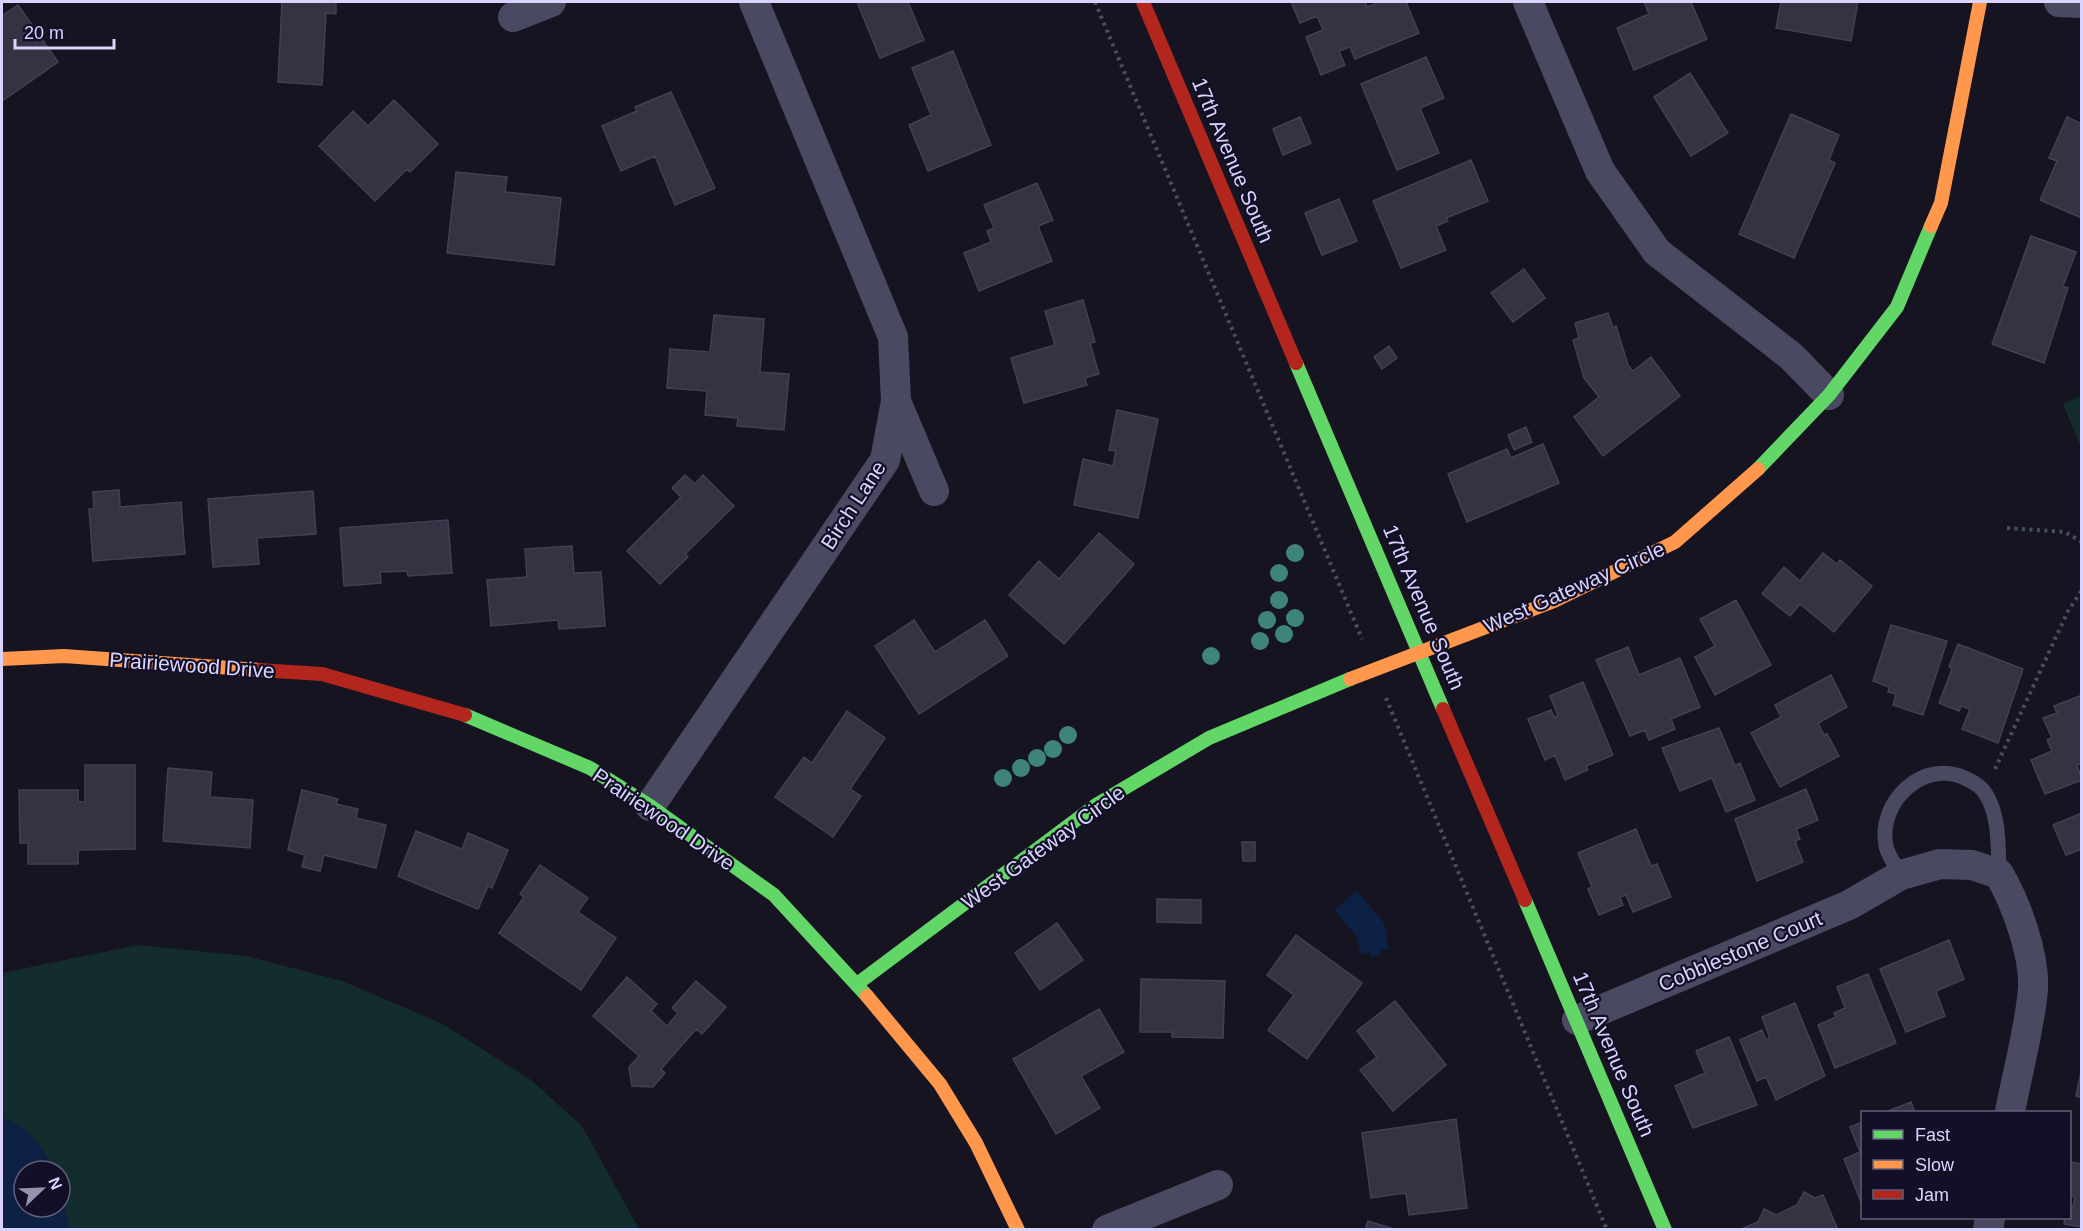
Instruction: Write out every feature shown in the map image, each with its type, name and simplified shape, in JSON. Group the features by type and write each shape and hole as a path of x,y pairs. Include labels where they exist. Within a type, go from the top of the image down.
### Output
{"street":[{"path":"513,17 551,2"},
{"name":"Birch Lane","path":"650,806 885,460 896,401 893,337 753,2"},
{"name":"17th Avenue South","path":"1143,2 1665,1230"},
{"path":"1528,2 1600,171 1657,252 1791,356 1829,395"},
{"name":"West Gateway Circle","path":"857,984 1096,805 1209,738 1374,669 1554,601 1675,542 1775,454 1829,395 1897,307 1941,203 1980,2"},
{"path":"2059,2 2082,3"},
{"path":"896,401 934,491"},
{"name":"Prairiewood Drive","path":"2,659 64,656 322,674 472,717 590,768 650,806 774,895 857,984 940,1084 976,1143 1018,1230"},
{"name":"Cobblestone Court","path":"1577,1020 1849,905 1901,875 1940,864 1972,865 1999,874"},
{"path":"1999,874 2008,889 2026,940 2033,988 2010,1111"},
{"path":"1107,1230 1218,1185"}],"lane":[{"path":"1901,875 1886,847 1886,823 1896,799 1909,785 1932,772 1958,774 1984,792 1993,811 1999,874"}],"path":[{"path":"1095,2 1607,1230"},
{"path":"2007,528 2065,532 2082,542"},
{"path":"1984,792 2068,611 2082,590"}],"green space":[{"path":"2081,396 2081,447 2063,404"},
{"path":"138,945 246,956 342,981 441,1023 531,1080 582,1126 639,1229 2,1230 2,973"}],"water":[{"path":"1357,891 1384,923 1389,949 1380,950 1381,955 1371,957 1369,952 1360,954 1357,937 1334,910"},
{"path":"2,1118 27,1132 40,1146 48,1159 12,1159 12,1219 67,1219 70,1229 2,1229"}],"building":[{"path":"282,2 336,2 336,14 326,13 322,85 278,82"},
{"path":"857,2 908,2 924,40 880,58"},
{"path":"1291,2 1365,2 1367,7 1380,2 1406,2 1419,33 1355,59 1350,47 1339,51 1345,65 1321,75 1306,37 1323,30 1317,16 1300,23"},
{"path":"1644,2 1691,2 1707,39 1634,70 1617,28 1649,14"},
{"path":"1781,2 1858,2 1851,41 1776,28"},
{"path":"18,5 58,62 2,101 2,16"},
{"path":"953,51 991,145 928,171 909,125 931,115 912,68"},
{"path":"1426,57 1444,98 1420,108 1439,153 1397,170 1361,84"},
{"path":"1690,73 1728,133 1691,156 1654,97"},
{"path":"671,92 715,188 675,205 655,156 621,171 602,126 637,111 635,107"},
{"path":"394,100 438,144 410,172 407,169 375,201 319,146 353,111 368,126"},
{"path":"1791,114 1839,135 1829,160 1835,163 1794,258 1739,234"},
{"path":"1300,117 1311,143 1283,155 1273,129"},
{"path":"2067,117 2082,124 2082,218 2040,200 2057,161 2049,158"},
{"path":"1471,160 1488,201 1446,218 1448,221 1436,226 1446,250 1401,268 1373,201"},
{"path":"456,172 507,177 505,192 561,198 554,265 447,253"},
{"path":"1037,183 1053,220 1038,226 1052,261 979,291 964,253 991,242 987,231 994,228 984,205"},
{"path":"1339,199 1357,241 1322,255 1305,213"},
{"path":"2031,236 2076,252 2063,286 2068,288 2044,363 1992,344"},
{"path":"1524,269 1545,298 1513,322 1491,293"},
{"path":"1083,300 1095,342 1090,343 1099,374 1085,378 1087,385 1024,403 1011,358 1055,345 1045,311"},
{"path":"1608,313 1613,328 1616,326 1628,365 1633,371 1651,357 1680,396 1603,456 1574,417 1599,397 1584,378 1573,340 1579,338 1575,323"},
{"path":"714,315 764,319 760,372 789,374 784,430 737,426 738,418 705,415 707,391 667,388 670,349 710,352"},
{"path":"1389,346 1397,358 1382,369 1374,357"},
{"path":"1117,410 1158,419 1138,518 1074,505 1083,459 1113,466 1116,451 1109,450"},
{"path":"1526,427 1532,442 1514,450 1508,435"},
{"path":"1543,444 1559,483 1467,522 1448,474 1507,449 1511,458"},
{"path":"685,475 695,484 703,475 734,506 685,554 688,557 660,584 627,551 681,497 672,488"},
{"path":"119,490 120,507 181,502 185,554 93,561 89,509 94,509 93,492"},
{"path":"313,491 316,534 257,538 259,564 213,567 208,499"},
{"path":"448,520 452,573 408,576 407,571 380,572 381,583 344,586 340,528"},
{"path":"1099,533 1134,564 1064,644 1009,595 1039,561 1059,579"},
{"path":"572,546 574,573 601,572 605,626 559,629 558,620 491,626 487,580 527,577 525,549"},
{"path":"1823,553 1837,564 1840,560 1872,586 1834,632 1800,604 1790,616 1762,594 1784,567 1800,581"},
{"path":"1736,600 1771,665 1715,695 1695,657 1715,646 1700,619"},
{"path":"914,620 935,652 985,620 1008,656 919,714 875,646"},
{"path":"1891,625 1947,641 1923,715 1893,705 1896,694 1888,692 1889,687 1873,681"},
{"path":"1958,644 2023,669 1998,743 1962,729 1970,709 1961,706 1959,711 1939,703 1952,669 1949,667"},
{"path":"1628,647 1639,675 1680,658 1700,707 1671,719 1675,729 1649,740 1645,730 1630,736 1596,660"},
{"path":"1831,675 1847,707 1818,723 1839,756 1780,787 1751,733 1781,717 1775,705"},
{"path":"1583,682 1613,755 1586,766 1588,770 1565,780 1555,755 1545,760 1528,719 1551,710 1554,717 1558,716 1550,696"},
{"path":"2082,695 2082,763 2077,765 2082,780 2045,794 2031,760 2052,751 2047,740 2052,738 2043,718 2057,713 2054,706"},
{"path":"847,711 885,738 850,789 861,796 833,837 775,797 804,757 812,763"},
{"path":"1719,728 1735,766 1740,763 1755,800 1726,812 1712,778 1680,791 1662,748"},
{"path":"85,765 135,765 135,849 78,850 78,864 28,864 28,843 20,843 19,790 78,790 78,802 85,802"},
{"path":"168,768 212,772 210,797 253,800 250,848 163,841"},
{"path":"1806,789 1818,820 1796,829 1800,839 1795,841 1803,862 1757,881 1735,819"},
{"path":"302,790 338,799 336,804 358,809 356,818 386,825 376,868 324,855 320,871 302,867 305,855 288,850"},
{"path":"2082,813 2082,849 2066,855 2053,825"},
{"path":"1636,829 1651,866 1657,864 1671,897 1633,912 1626,895 1620,897 1623,905 1599,915 1588,889 1592,887 1578,853"},
{"path":"416,831 462,849 468,833 508,850 492,888 488,886 478,909 398,876"},
{"path":"1242,842 1255,842 1255,861 1243,861"},
{"path":"540,865 588,898 578,912 616,938 581,990 499,933 524,897 520,894"},
{"path":"1157,899 1201,900 1201,923 1157,922"},
{"path":"1057,923 1083,960 1040,990 1015,953"},
{"path":"1296,935 1362,983 1307,1059 1268,1030 1294,995 1267,975"},
{"path":"1949,940 1964,979 1936,991 1945,1016 1906,1032 1880,969"},
{"path":"1868,974 1896,1043 1835,1068 1818,1025 1836,1017 1834,1013 1845,1008 1837,987"},
{"path":"627,977 657,1004 651,1011 667,1026 678,1013 672,1008 696,981 726,1007 702,1034 696,1029 661,1069 665,1073 653,1087 632,1086 629,1067 639,1056 593,1016"},
{"path":"1141,979 1225,981 1223,1038 1172,1037 1172,1032 1140,1032"},
{"path":"1395,1001 1446,1065 1393,1111 1360,1070 1377,1057 1357,1031"},
{"path":"1795,1003 1825,1076 1776,1100 1766,1077 1757,1081 1740,1040 1762,1030 1766,1040 1770,1038 1762,1017"},
{"path":"1099,1009 1124,1052 1081,1076 1100,1108 1056,1134 1013,1059"},
{"path":"1729,1037 1757,1105 1693,1128 1675,1086 1705,1073 1696,1051"},
{"path":"2082,1067 2082,1098 2076,1096"},
{"path":"1911,1102 1915,1111 1888,1111"},
{"path":"1456,1119 1467,1208 1409,1215 1406,1193 1371,1198 1362,1133"},
{"path":"1861,1122 1861,1202 1844,1159 1860,1152 1850,1127"},
{"path":"2071,1162 2082,1164 2082,1227 2064,1224 2065,1219 2071,1219 2071,1206 2073,1207 2075,1197 2071,1196"},
{"path":"1804,1192 1815,1198 1823,1195 1838,1230 1739,1230 1758,1222 1764,1209 1776,1215 1797,1205"},
{"path":"1368,1221 1397,1230 1365,1230"}],"traffic: fast":[{"path":"1758,469 1829,395 1897,307 1931,226"},
{"path":"1296,363 1443,709"},
{"path":"857,984 1096,805 1209,738 1350,679"},
{"path":"465,715 590,768 650,806 774,895 867,996"},
{"path":"1525,900 1665,1230"}],"traffic: slow":[{"path":"1931,226 1941,203 1980,2"},
{"path":"1350,679 1554,601 1675,542 1758,469"},
{"path":"2,659 64,656 259,670"},
{"path":"867,996 940,1084 976,1143 1018,1230"}],"traffic: jam":[{"path":"1143,2 1296,363"},
{"path":"259,670 322,674 465,715"},
{"path":"1443,709 1525,900"}]}
